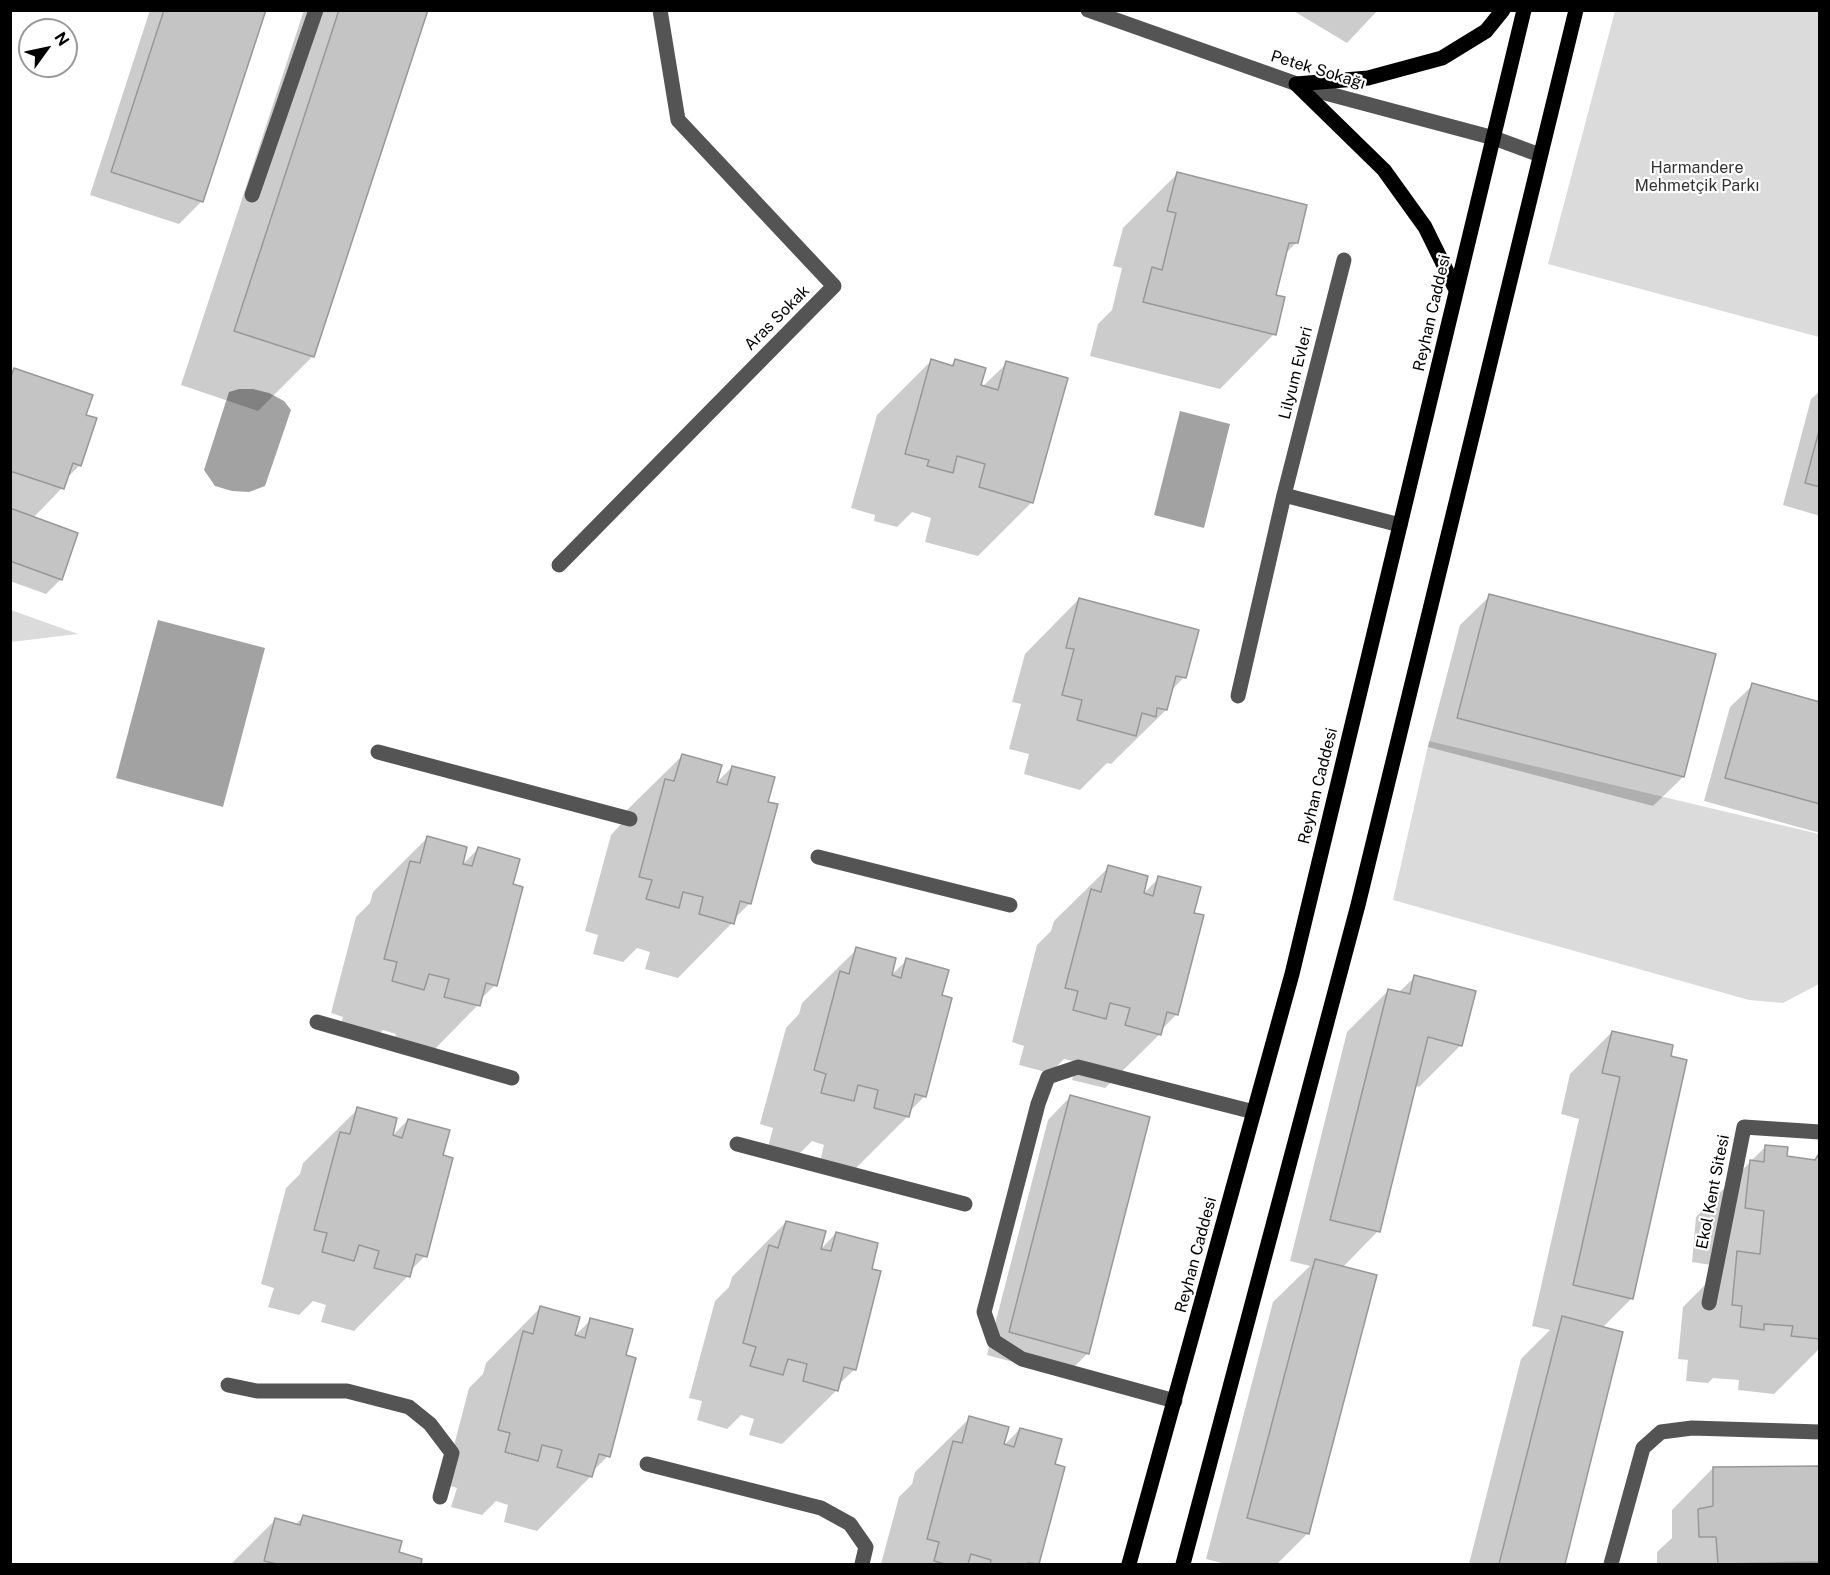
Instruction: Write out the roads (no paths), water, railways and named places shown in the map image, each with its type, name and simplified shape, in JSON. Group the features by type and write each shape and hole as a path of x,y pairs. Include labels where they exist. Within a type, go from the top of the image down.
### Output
{"main road":[{"path":"1296,84 1368,78 1442,58 1486,31 1503,10"},
{"name":"Reyhan Caddesi","path":"1129,1564 1292,974 1524,10"},
{"path":"1183,1564 1358,905 1576,10"},
{"path":"1296,84 1384,170 1425,227 1456,290"}],"street":[{"path":"252,195 316,10"},
{"name":"Aras Sokak","path":"559,565 834,286 678,120 660,10"},
{"name":"Petek Sokağı","path":"1088,10 1296,84 1494,138 1540,155"},
{"name":"Lilyum Evleri","path":"1238,696 1284,495 1344,260"},
{"path":"1284,495 1400,525"},
{"path":"378,752 630,819"},
{"path":"818,857 1010,904"},
{"path":"317,1022 512,1077"},
{"path":"1174,1401 1022,1359 994,1341 984,1312 1038,1104 1048,1077 1078,1067 1254,1112"},
{"name":"Ekol Kent Sitesi","path":"1709,1303 1744,1127 1820,1132"},
{"path":"737,1144 965,1204"},
{"path":"228,1385 257,1391 347,1391 409,1407 430,1424 452,1453 440,1497"},
{"path":"1611,1564 1642,1448 1661,1432 1692,1428 1820,1432"},
{"path":"647,1464 821,1508 850,1524 866,1547 862,1564"}],"park label":[{"name":"Harmandere Mehmetçik Parkı","path":"1697,177"}]}
